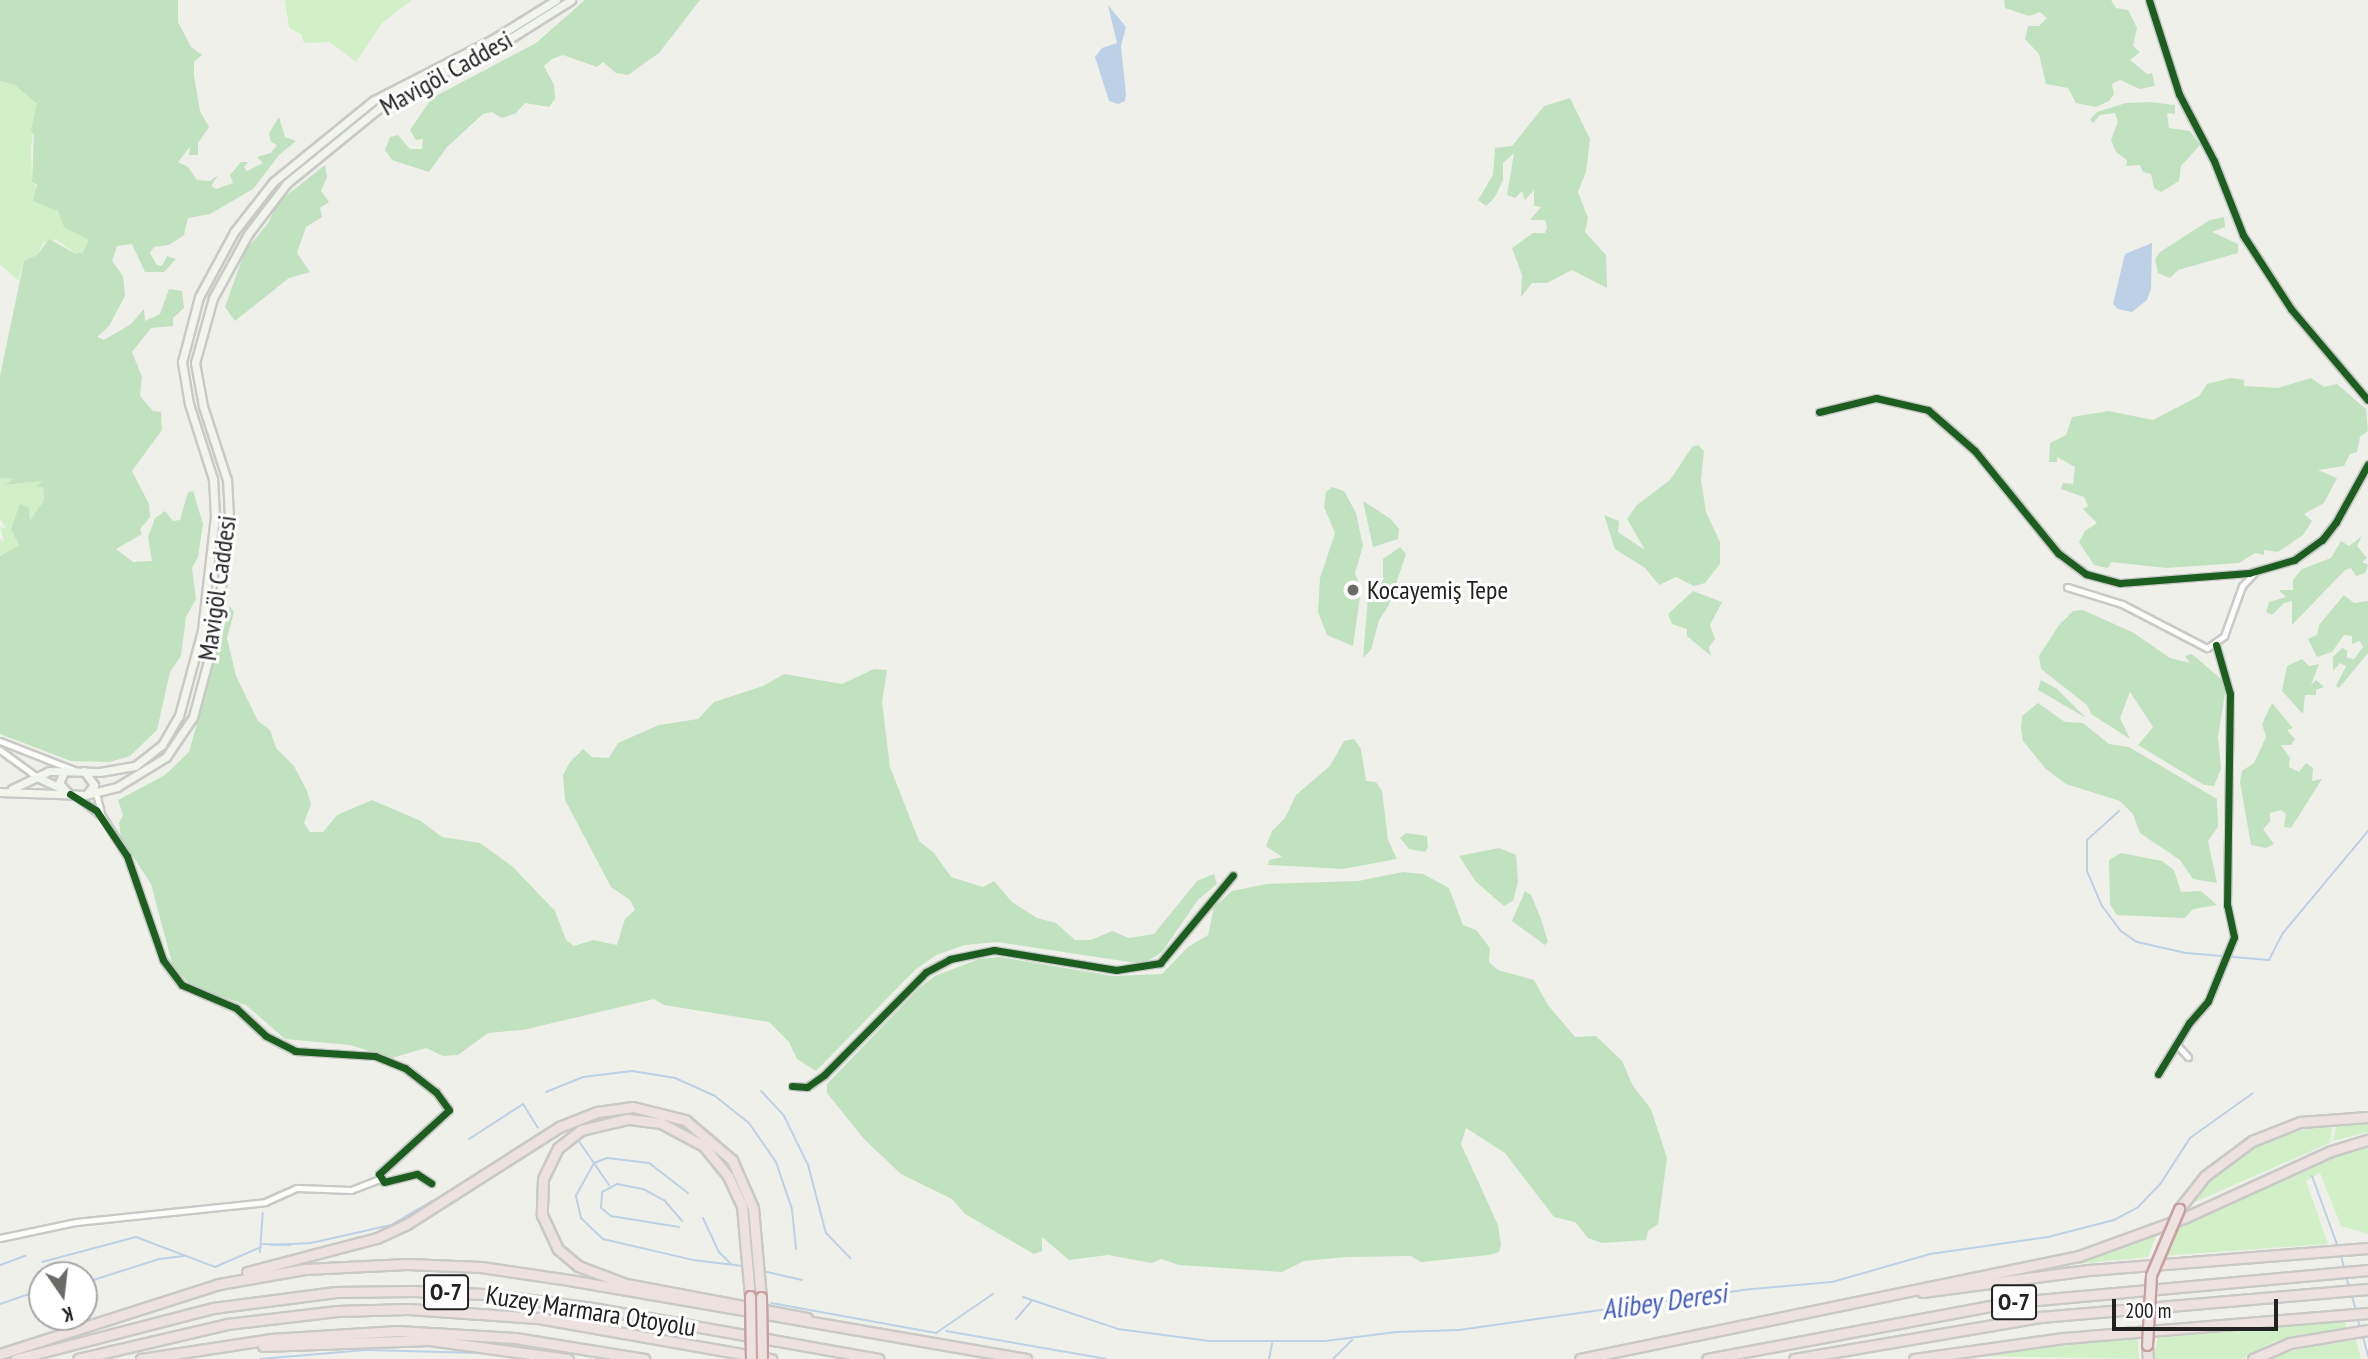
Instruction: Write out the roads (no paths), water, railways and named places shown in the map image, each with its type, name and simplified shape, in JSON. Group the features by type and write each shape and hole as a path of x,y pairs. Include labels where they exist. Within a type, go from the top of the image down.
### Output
{"highway":[{"path":"135,1307 162,1294 377,1238 408,1224 559,1127 597,1112 633,1107 685,1121 732,1160 754,1208 761,1297 762,1359"},
{"path":"2148,1359 2151,1275 2179,1209 2210,1171 2252,1141 2315,1119 2368,1117"},
{"path":"751,1359 750,1296 741,1206 728,1175 704,1146 661,1124 626,1119 581,1130 558,1148 542,1179 542,1215 558,1249 578,1266 626,1284 825,1323"},
{"path":"1580,1359 1847,1302 2024,1269 2104,1248 2186,1217 2331,1150 2368,1140"},
{"path":"1847,1302 2090,1270 2368,1248"},
{"path":"0,1354 135,1307 267,1275 407,1264 503,1269 1026,1359"},
{"name":"O-7","path":"1707,1359 1994,1304 2364,1271"},
{"name":"O-7","path":"1794,1359 2041,1317 2365,1289"},
{"name":"Kuzey Marmara Otoyolu","path":"16,1359 213,1308 336,1292 413,1291 484,1294 593,1308 877,1359"},
{"name":"Kuzey Marmara Otoyolu","path":"78,1359 240,1322 337,1311 408,1309 550,1320 771,1359"},
{"path":"1914,1359 2064,1338 2368,1312"},
{"path":"2253,1359 2290,1343 2368,1330"},
{"path":"141,1359 208,1347 341,1333 430,1332 540,1341 644,1359"},
{"path":"208,1347 389,1338 465,1343 568,1359"}],"main road":[{"name":"Mavigöl Caddesi","path":"0,792 26,784 37,777 65,770 118,770 152,756 179,716 206,607 215,495 182,362 199,297 234,232 273,182 374,100 493,39 556,0"},
{"name":"Mavigöl Caddesi","path":"0,792 85,795 97,793 143,774 176,746 192,717 212,649 227,539 228,496 195,363 204,322 224,272 287,183 356,125 421,81 506,41 571,0"},
{"path":"62,789 58,779 65,770"},
{"path":"83,771 94,785 85,795"},
{"path":"37,777 70,794"}],"street":[{"path":"2149,0 2179,94 2214,161 2243,235 2291,309 2368,400"},
{"path":"1819,412 1876,398 1928,410 1975,451 2057,553 2098,579 2120,583 2254,573 2288,564 2322,540 2368,464"},
{"path":"2067,587 2140,612 2196,646 2216,645 2224,636 2242,586 2254,573"},
{"path":"2158,1074 2208,1001 2220,964 2234,937 2227,905 2232,727 2230,694 2216,645"},
{"path":"0,741 74,770"},
{"path":"0,750 37,777"},
{"path":"23,766 26,784"},
{"path":"94,785 102,817 132,865 163,960 182,985 236,1008 284,1046 311,1054 351,1052 383,1058 413,1073 442,1098 449,1110 383,1167 380,1179"},
{"path":"70,794 102,817"},
{"path":"792,1086 803,1088 824,1075 926,972 950,959 994,950 1116,970 1154,966 1175,948 1233,874"},
{"path":"2179,1043 2180,1052 2188,1057"},
{"path":"0,1238 76,1222 265,1202 297,1188 351,1190 380,1179 387,1182 417,1174 430,1183"}],"water":[{"path":"1108,5 1126,27 1121,46 1126,94 1125,101 1118,104 1109,101 1095,57 1102,48 1117,43"},
{"path":"2152,243 2151,289 2147,300 2132,312 2118,309 2113,304 2125,254"}],"waterway":[{"path":"2119,811 2087,840 2087,871 2102,906 2121,931 2137,942 2186,953 2269,960 2283,933 2368,831"},
{"path":"546,1092 583,1077 632,1071 675,1078 715,1096 749,1123 776,1162 792,1209 796,1249"},
{"path":"761,1091 784,1116 808,1165 826,1233 850,1258"},
{"name":"Alibey Deresi","path":"1023,1297 1118,1329 1209,1341 1325,1341 1396,1332 1459,1330 1742,1290 1832,1282 1930,1254 2048,1237 2114,1220 2138,1207 2161,1183 2190,1138 2253,1093"},
{"path":"469,1139 523,1104 538,1128"},
{"path":"578,1140 609,1185"},
{"path":"688,1193 649,1163 607,1158 594,1163 576,1196 581,1218 603,1239 693,1260 743,1266"},
{"name":"Alibey Deresi","path":"2312,1176 2338,1247"},
{"path":"679,1227 611,1216 601,1208 602,1192 617,1184 643,1189 664,1200 682,1221"},
{"path":"271,1245 311,1243 391,1225 432,1201"},
{"path":"260,1252 263,1213"},
{"path":"703,1218 719,1252 731,1264"},
{"path":"46,1261 136,1237 215,1267 261,1247"},
{"path":"263,1244 290,1245"},
{"name":"Alibey Deresi","path":"2340,1252 2344,1267"},
{"path":"0,1265 25,1256"},
{"path":"98,1279 159,1259 184,1256"},
{"path":"767,1272 802,1280"},
{"name":"Alibey Deresi","path":"2346,1276 2349,1287"},
{"name":"Alibey Deresi","path":"2351,1293 2356,1311"},
{"path":"0,1304 28,1294"},
{"path":"771,1303 936,1333 993,1294"},
{"path":"1016,1319 1031,1302"},
{"name":"Alibey Deresi","path":"2357,1316 2360,1328"},
{"path":"946,1331 1106,1359"},
{"name":"Alibey Deresi","path":"2362,1333 2368,1356"},
{"path":"1333,1359 1352,1340"},
{"path":"1269,1359 1272,1343"},
{"path":"260,1359 366,1350 482,1353"}],"place":[{"name":"Kocayemiş Tepe","path":"1353,590"}]}
